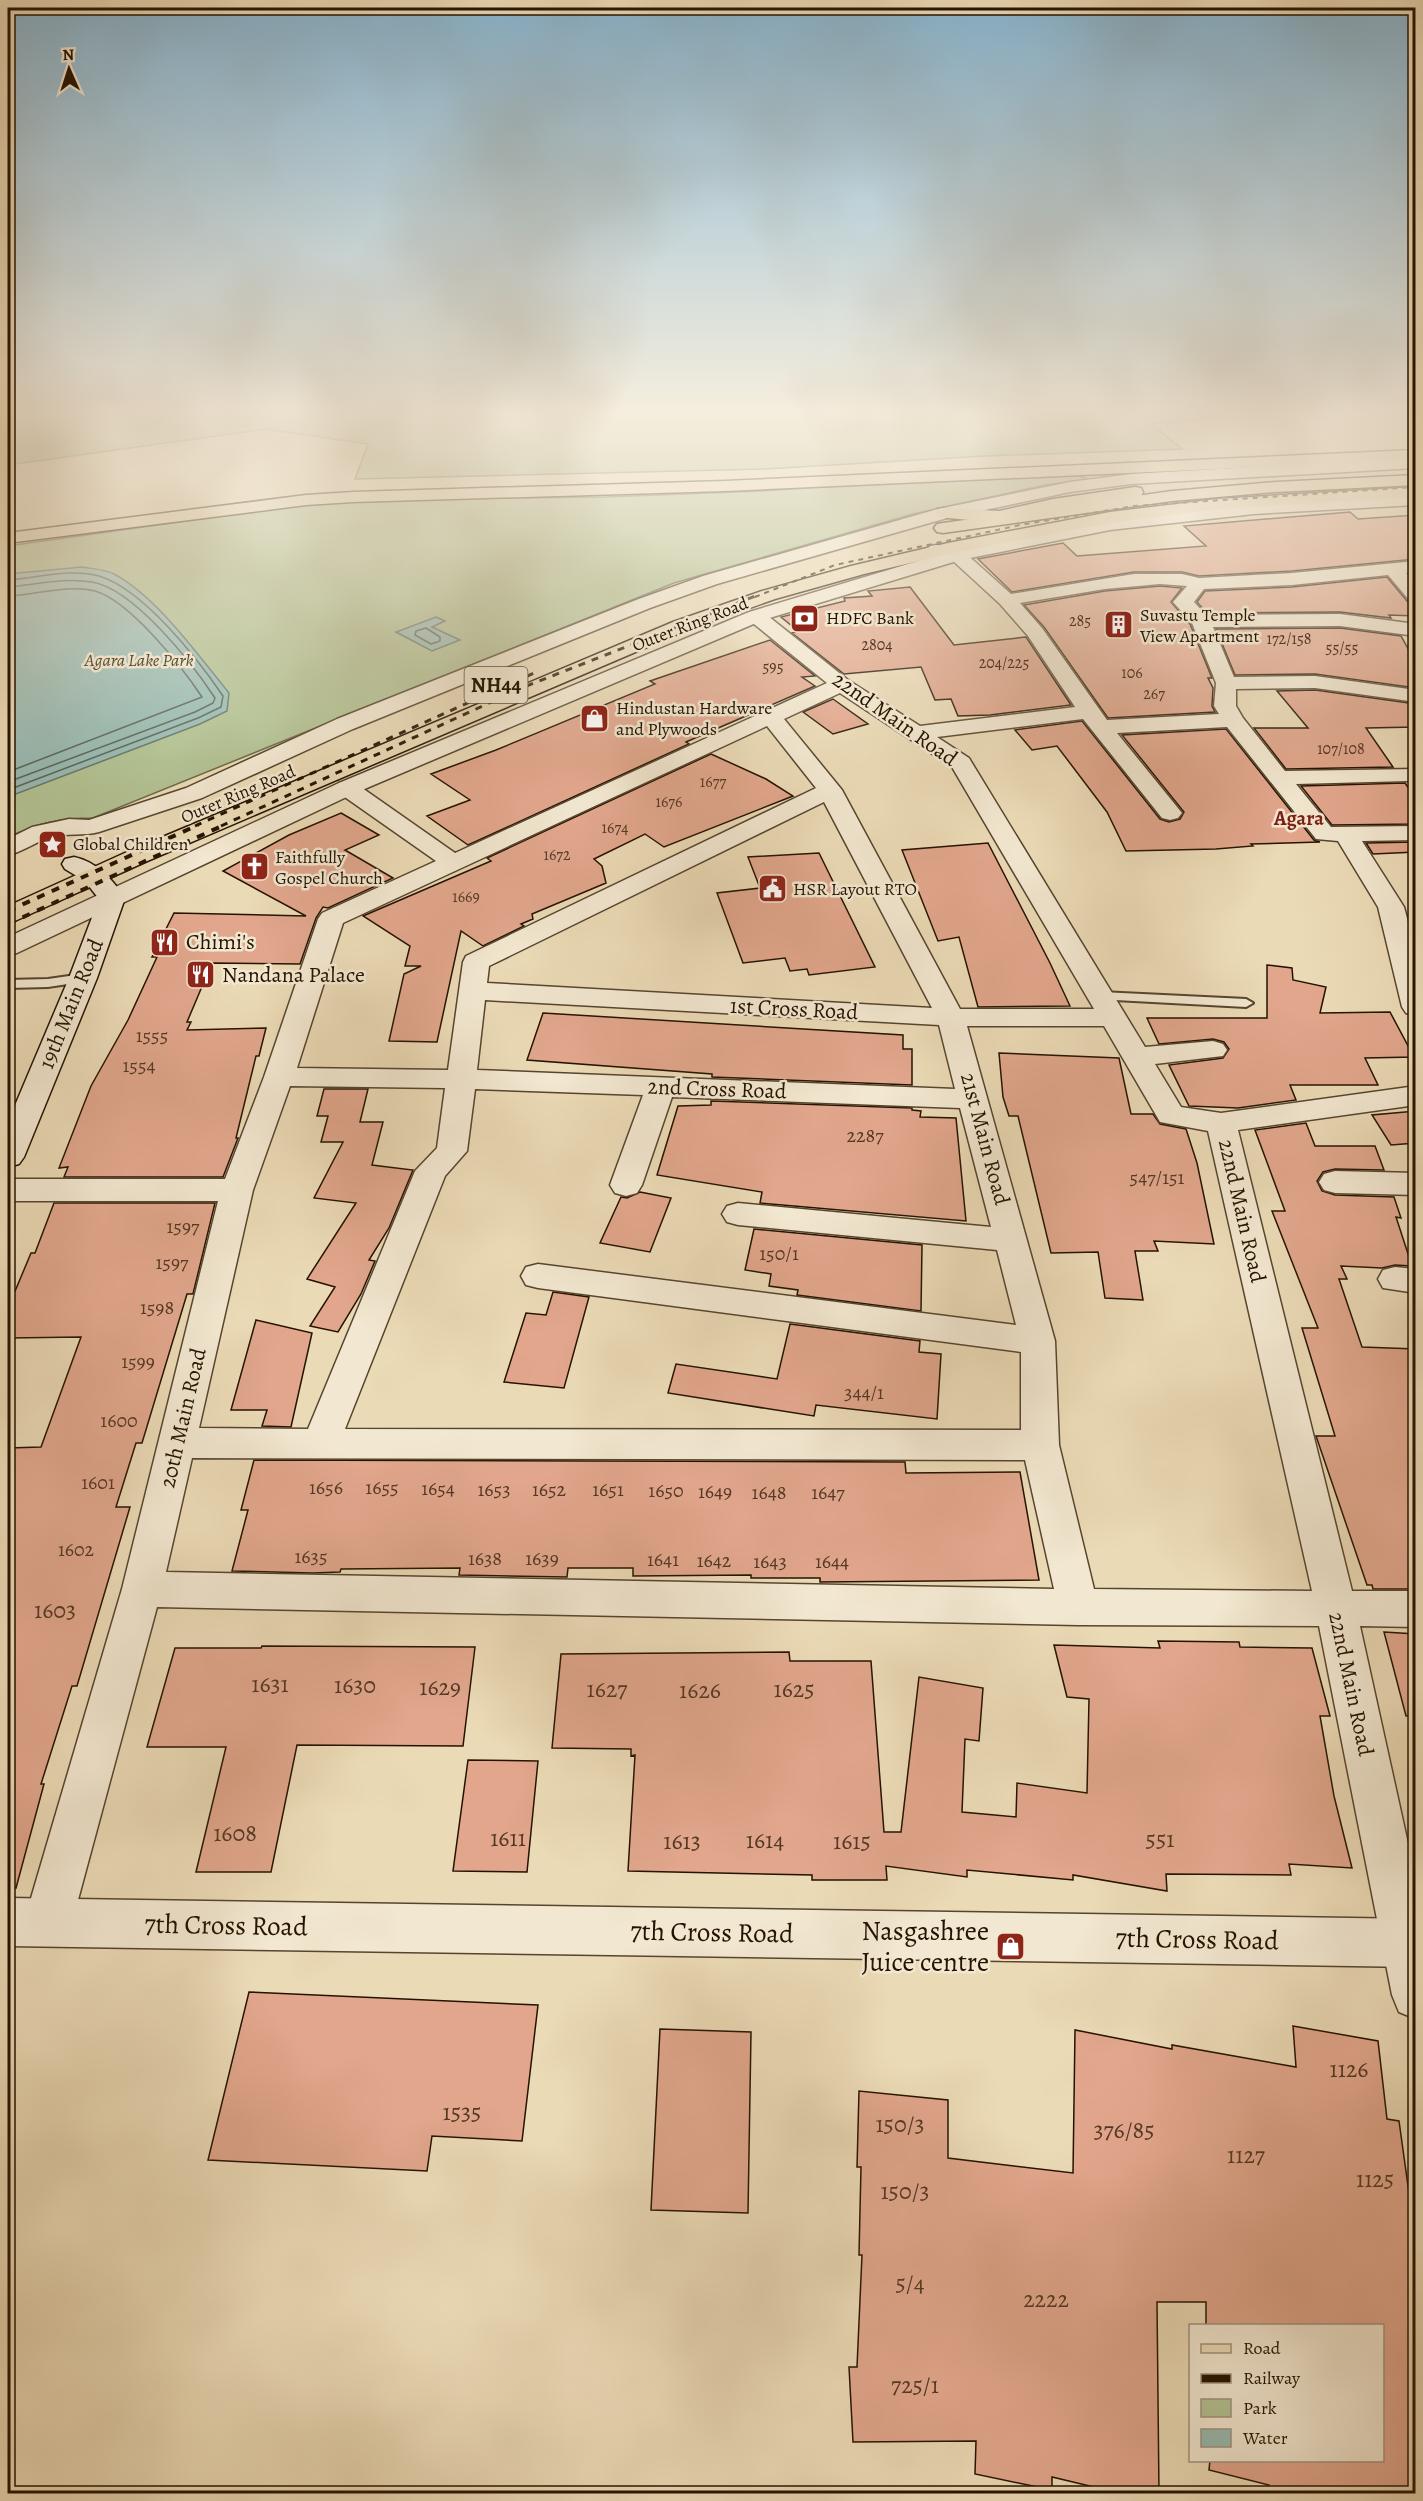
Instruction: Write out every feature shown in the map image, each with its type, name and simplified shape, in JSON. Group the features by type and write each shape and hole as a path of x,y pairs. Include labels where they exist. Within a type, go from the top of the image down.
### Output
{"main road":[{"path":"8,538 72,530"},
{"name":"Outer Ring Road","path":"8,915 84,870 666,614 749,582 915,530"},
{"name":"Outer Ring Road","path":"47,875 84,870 719,611 814,580 936,550 1047,530"}],"street":[{"path":"8,848 41,832 69,826 91,827 194,793 345,724 632,608 710,580 909,530"},
{"path":"8,947 347,788 756,616 957,555 1085,530"},
{"path":"936,550 957,555 1006,600 1035,632 1095,720 1170,813"},
{"path":"1006,600 1160,578 1192,581 1199,584 1292,579 1416,566"},
{"path":"1392,568 1416,596"},
{"path":"1199,584 1182,602 1201,621 1227,683 1225,706 1233,720 1325,834 1416,833"},
{"name":"22nd Main Road","path":"756,616 841,684 961,763 1171,1115 1221,1123 1336,1608 1410,1942 1416,1995"},
{"path":"1201,621 1340,620 1416,630"},
{"path":"1227,683 1315,682 1387,694 1416,696"},
{"path":"347,788 454,863 841,684"},
{"name":"21st Main Road","path":"770,716 830,790 951,1017 1038,1341 1040,1445 1077,1607"},
{"path":"916,733 1095,720 1166,722 1233,720"},
{"path":"1279,778 1409,774"},
{"path":"320,1444 430,1171 452,1151 476,962 830,790"},
{"path":"1346,835 1391,906 1416,1006"},
{"name":"20th Main Road","path":"28,1922 142,1589 237,1190 279,1077 332,919 454,863"},
{"path":"84,870 112,898"},
{"name":"19th Main Road","path":"8,1157 83,978 112,898"},
{"name":"1st Cross Road","path":"474,992 951,1017 1108,1007"},
{"path":"1137,1057 1213,1050"},
{"name":"2nd Cross Road","path":"279,1077 461,1079 974,1100"},
{"path":"626,1185 661,1087"},
{"path":"1221,1123 1416,1095"},
{"path":"1335,1182 1416,1184"},
{"path":"8,1190 237,1190"},
{"path":"738,1214 1012,1240"},
{"path":"538,1276 1038,1341"},
{"path":"177,1443 1040,1445"},
{"path":"142,1589 1077,1607 1416,1609"},
{"name":"7th Cross Road","path":"28,1922 1410,1942"}],"lane":[{"path":"8,984 48,983 83,978"},
{"path":"1108,1007 1246,1003"}],"green space":[{"name":"Agara Lake Park","path":"124,530 859,530 674,583 93,818 49,822 8,837 8,546"}],"water":[{"path":"82,567 114,574 130,584 161,612 229,693 227,711 200,724 8,797 8,574"},
{"path":"436,617 445,621 432,627 460,640 432,651 396,632"}],"building":[{"path":"1188,530 1416,530 1416,559 1292,571 1199,576 1182,572 1134,572 1012,592 978,559 1063,543 1077,556 1206,546"},
{"path":"1387,577 1407,601 1416,604 1416,616 1389,615 1391,618 1340,612 1207,613 1197,602 1205,591 1292,587"},
{"path":"1160,586 1182,588 1171,602 1190,624 1212,678 1208,678 1213,688 1212,706 1215,712 1108,718 1044,627 1024,605 1105,591"},
{"path":"910,587 954,645 1026,637 1071,705 990,715 958,716 951,699 935,700 921,667 844,674 792,633 798,631 781,617 845,601 844,598 872,596 868,591"},
{"path":"1340,628 1401,636 1416,663 1416,688 1315,674 1235,675 1216,629"},
{"path":"770,640 815,676 802,677 815,686 686,742 689,744 468,845 427,816 470,800 431,774 496,750 655,684 650,681"},
{"path":"1315,690 1416,704 1416,727 1366,728 1393,767 1286,769 1254,728 1308,728 1277,691"},
{"path":"833,699 868,724 833,734 803,712"},
{"path":"1082,721 1160,819 1169,822 1180,819 1184,812 1122,735 1226,729 1314,840 1320,842 1251,844 1253,846 1216,849 1126,851 1107,812 1057,746 1032,750 1015,730"},
{"path":"711,754 766,779 793,796 664,847 645,834 594,859 602,866 606,883 532,914 533,919 521,924 524,926 483,946 461,931 437,1042 389,1041 404,974 421,966 405,966 410,946 363,916 491,861 487,858"},
{"path":"1405,783 1416,799 1416,824 1332,825 1301,786"},
{"path":"341,813 379,835 345,850 393,878 328,908 323,907 316,918 300,964 212,963 187,1022 191,1022 187,1030 266,1028 259,1056 256,1056 236,1138 238,1138 223,1177 64,1177 68,1167 59,1168 91,1086 128,1020 157,957 152,957 174,913 306,916 223,871 289,835"},
{"path":"1416,842 1416,852 1373,854 1366,843"},
{"path":"988,843 1070,1006 978,1007 959,937 938,941 902,850"},
{"path":"819,853 875,967 809,975 807,969 790,971 785,958 743,963 717,893 760,888 748,857"},
{"path":"1267,965 1292,968 1293,980 1326,987 1320,1013 1390,1012 1414,1057 1365,1058 1378,1085 1290,1085 1296,1100 1238,1108 1189,1106 1169,1065 1223,1058 1229,1049 1224,1042 1213,1039 1159,1044 1147,1018 1267,1018"},
{"path":"543,1013 903,1035 903,1049 912,1049 912,1085 712,1077 712,1074 527,1060"},
{"path":"999,1053 1119,1058 1131,1114 1153,1114 1160,1124 1186,1129 1197,1163 1214,1244 1154,1241 1158,1251 1135,1251 1143,1300 1105,1298 1098,1252 1051,1253 1018,1116 1009,1116 1003,1097"},
{"path":"324,1089 368,1089 360,1122 383,1122 372,1165 413,1170 389,1228 369,1260 375,1261 361,1294 338,1332 310,1326 335,1287 307,1279 356,1203 314,1198 343,1142 321,1142 328,1116 317,1116"},
{"path":"711,1101 912,1108 912,1110 921,1111 920,1117 956,1118 966,1221 760,1203 762,1192 657,1175 678,1106 711,1105"},
{"path":"1416,1111 1416,1143 1391,1145 1372,1115"},
{"path":"1306,1123 1315,1146 1375,1146 1384,1170 1335,1169 1323,1172 1317,1181 1322,1191 1335,1195 1394,1197 1401,1218 1396,1217 1412,1266 1395,1265 1382,1268 1341,1266 1347,1279 1339,1279 1362,1347 1416,1349 1416,1589 1373,1589 1372,1585 1367,1585 1316,1436 1335,1436 1302,1328 1318,1328 1272,1211 1285,1211 1255,1130"},
{"path":"640,1192 671,1198 650,1252 600,1243 621,1197 627,1198"},
{"path":"54,1203 215,1203 193,1294 187,1294 142,1443 136,1443 116,1507 130,1507 77,1686 72,1686 41,1784 44,1784 16,1888 8,1886 8,1448 41,1447 81,1337 8,1338 8,1308 31,1253 35,1253"},
{"path":"754,1229 922,1245 921,1311 797,1295 798,1290 769,1286 771,1274 745,1270"},
{"path":"553,1292 589,1297 564,1388 504,1382 526,1313 546,1315"},
{"path":"256,1320 312,1333 291,1427 262,1426 267,1410 231,1410"},
{"path":"790,1324 920,1341 919,1352 941,1354 937,1419 816,1405 814,1416 668,1393 676,1364 777,1379"},
{"path":"254,1460 905,1462 906,1473 1020,1472 1039,1580 820,1582 820,1578 751,1578 751,1575 633,1576 633,1568 568,1568 567,1577 459,1575 460,1568 341,1569 340,1572 313,1573 232,1571 248,1510 241,1510"},
{"path":"1384,1632 1416,1634 1416,1715 1406,1716"},
{"path":"1158,1641 1239,1642 1240,1647 1312,1648 1330,1716 1320,1716 1334,1796 1352,1868 1289,1864 1291,1875 1166,1874 1167,1891 1073,1875 1073,1880 967,1870 967,1877 886,1866 887,1880 812,1880 812,1875 628,1871 635,1755 631,1756 631,1749 552,1748 561,1654 789,1652 790,1661 871,1661 884,1832 901,1832 919,1677 983,1688 979,1741 965,1739 962,1812 1016,1817 1017,1783 1087,1793 1089,1699 1067,1697 1054,1645 1160,1648"},
{"path":"262,1646 475,1647 463,1746 297,1745 271,1872 196,1872 226,1747 147,1747 175,1648 261,1648"},
{"path":"468,1760 538,1761 527,1872 453,1871"},
{"path":"249,1992 538,2005 522,2141 432,2136 427,2171 208,2160"},
{"path":"1293,2026 1378,2041 1387,2119 1399,2121 1416,2244 1416,2493 1284,2493 1269,2491 1269,2485 1209,2470 1210,2462 1384,2462 1384,2324 1206,2324 1206,2302 1157,2302 1159,2493 1119,2493 1052,2477 1052,2490 975,2474 976,2441 853,2442 849,2367 857,2367 862,2255 859,2255 861,2167 857,2167 859,2091 948,2100 948,2158 1073,2173 1075,2030 1172,2049 1172,2045 1296,2067"},
{"path":"660,2029 751,2032 748,2213 651,2210"}],"railway":[{"path":"755,597 835,565 998,530"},
{"path":"221,826 524,687 758,595"},
{"path":"195,826 534,673"},
{"path":"8,911 198,825"},
{"path":"8,924 224,825"}],"place":[{"name":"HDFC Bank","path":"805,618"},
{"name":"Suvastu Temple View Apartment","path":"1119,625"},
{"name":"Hindustan Hardware and Plywoods","path":"595,718"},
{"name":"Global Children","path":"52,844"},
{"name":"Faithfully Gospel Church","path":"254,867"},
{"name":"HSR Layout RTO","path":"772,889"},
{"name":"Chimi's","path":"165,942"},
{"name":"Nandana Palace","path":"201,975"},
{"name":"Nasgashree Juice centre","path":"1010,1947"}],"district":[{"name":"Agara","path":"1299,818"}]}
